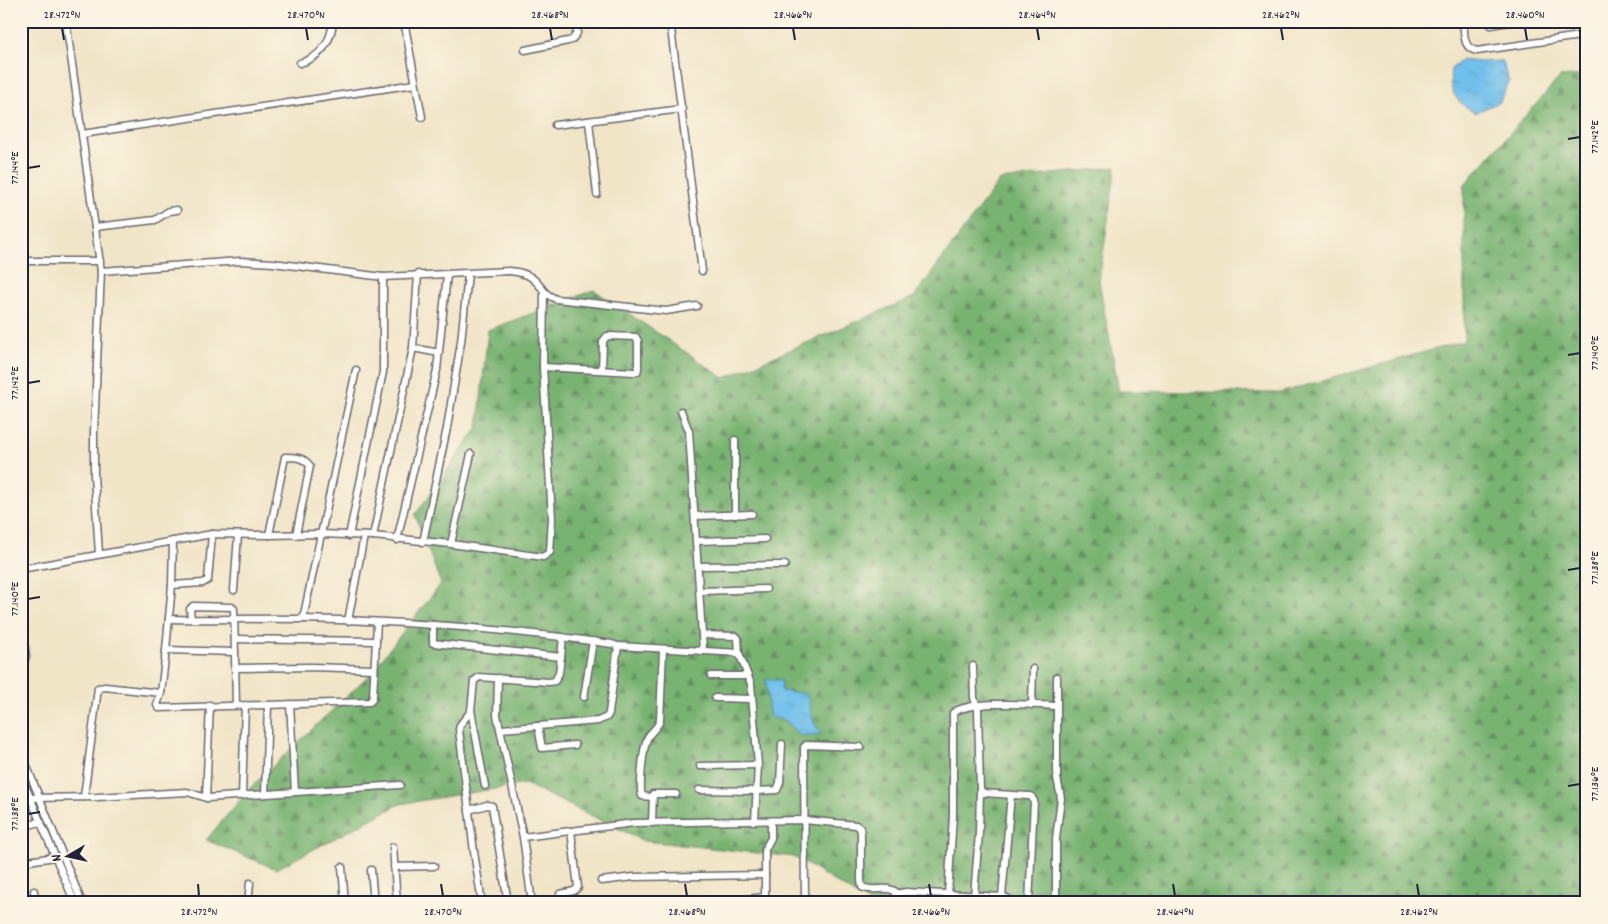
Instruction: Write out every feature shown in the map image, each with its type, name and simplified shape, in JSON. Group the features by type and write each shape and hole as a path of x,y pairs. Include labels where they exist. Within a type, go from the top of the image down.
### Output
{"street":[{"path":"66,21 101,271 94,432 94,475 99,554"},
{"path":"300,63 313,59 320,54 331,34 333,21"},
{"path":"404,21 422,117"},
{"path":"525,50 572,40 578,33 577,21"},
{"path":"670,21 702,271"},
{"path":"1463,21 1466,45 1477,50 1587,35"},
{"path":"1491,25 1514,21"},
{"path":"82,134 415,84"},
{"path":"556,126 682,109"},
{"path":"589,121 597,194"},
{"path":"95,227 155,220 169,211 177,210"},
{"path":"21,261 100,261"},
{"path":"101,271 240,261 272,263 383,277 418,274 447,275 519,272 532,277 544,293 556,299 666,311 697,306"},
{"path":"373,536 413,348 418,274"},
{"path":"423,542 447,428 461,342 468,274"},
{"path":"398,540 439,353 447,275"},
{"path":"349,536 383,372 383,277"},
{"path":"21,569 212,534 373,536 451,544 543,557 550,552 552,518 543,367 544,293"},
{"path":"543,367 637,372 638,341 636,337 605,337 603,341 602,370"},
{"path":"413,348 439,353"},
{"path":"302,619 356,370"},
{"path":"681,411 689,432 696,516 703,651"},
{"path":"735,440 736,515"},
{"path":"451,544 471,454"},
{"path":"269,535 285,456 301,458 310,466 296,535"},
{"path":"696,516 752,514"},
{"path":"172,585 203,583 208,580 212,534"},
{"path":"234,590 238,535"},
{"path":"348,621 364,536"},
{"path":"697,541 765,539"},
{"path":"173,541 172,585 161,693 157,705 159,708 210,705 369,702 372,698 377,622"},
{"path":"698,566 785,565"},
{"path":"700,591 766,589"},
{"path":"191,619 190,609 193,606 234,608 236,706"},
{"path":"169,619 302,619 433,625 563,637 618,646 739,653"},
{"path":"21,621 26,656 21,671"},
{"path":"433,625 433,643 561,657"},
{"path":"702,635 736,636 738,638 739,653 751,684 758,765 755,821"},
{"path":"482,903 474,852 459,730 460,725 471,710 475,679 479,677 555,681 559,673 563,637"},
{"path":"235,639 376,641"},
{"path":"584,697 593,641"},
{"path":"501,729 598,721 607,718 618,646"},
{"path":"166,650 235,652"},
{"path":"652,797 642,796 640,785 647,739 658,727 660,720 663,650"},
{"path":"235,668 311,666 374,669"},
{"path":"973,666 974,698 978,706 978,784 980,790 980,833 975,898"},
{"path":"1032,705 1033,669"},
{"path":"711,676 748,676"},
{"path":"1056,903 1056,840 1061,798 1057,778 1057,677"},
{"path":"498,678 497,710 523,837 532,903"},
{"path":"84,797 98,688 105,686 161,693"},
{"path":"715,698 752,699"},
{"path":"265,794 268,704"},
{"path":"290,704 295,792"},
{"path":"949,903 953,712 978,706 1003,704 1057,706"},
{"path":"206,798 207,738 210,705"},
{"path":"242,796 245,705"},
{"path":"471,710 486,786"},
{"path":"538,726 542,748 575,745"},
{"path":"699,790 757,791 779,788 782,744"},
{"path":"805,903 805,745 861,747"},
{"path":"21,752 82,903"},
{"path":"700,766 758,765"},
{"path":"21,776 24,791 30,798 41,822 75,903"},
{"path":"30,798 38,796 84,797 187,792 206,798 400,786"},
{"path":"980,790 984,793 1031,796 1034,801 1029,903"},
{"path":"652,823 652,797 655,793 676,794"},
{"path":"1002,897 1011,795"},
{"path":"469,810 487,805 492,806 508,903"},
{"path":"523,837 634,823 804,820 858,826 861,833 860,880 862,887 866,889 891,889 897,893 949,894 975,898 1002,897 1007,898 1008,903"},
{"path":"714,903 765,900 765,849 771,838 771,821"},
{"path":"21,827 41,822"},
{"path":"560,894 574,891 578,887 570,831"},
{"path":"393,847 396,903"},
{"path":"21,862 55,857"},
{"path":"394,867 434,866"},
{"path":"342,868 345,903"},
{"path":"371,870 374,903"},
{"path":"601,881 634,877 765,874"},
{"path":"248,903 250,883"},
{"path":"34,892 35,903"},
{"path":"896,903 897,893"}],"green space":[{"path":"1587,75 1587,903 869,903 795,857 644,841 525,784 400,804 276,869 206,840 250,788 368,676 441,584 415,515 478,427 488,330 594,290 724,378 914,297 1000,180 1116,167 1099,281 1119,391 1279,393 1464,341 1464,185 1560,77"}],"water":[{"path":"1462,60 1479,62 1502,61 1509,82 1499,102 1475,113 1458,100 1452,90 1450,77 1451,69"},
{"path":"766,679 781,680 782,691 807,694 813,721 821,734 800,736 785,720 769,717"}]}
